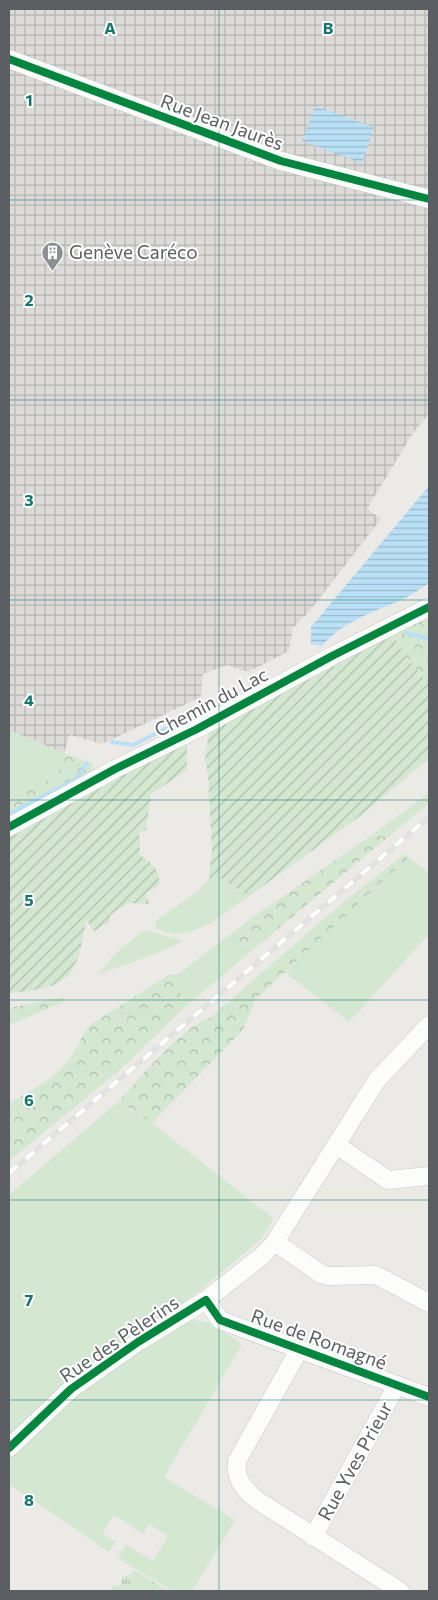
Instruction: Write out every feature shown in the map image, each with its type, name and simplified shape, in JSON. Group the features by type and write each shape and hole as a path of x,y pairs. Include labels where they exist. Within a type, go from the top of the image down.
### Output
{"street":[{"name":"Rue Jean Jaurès","path":"9,59 281,161 429,199"},
{"name":"Chemin du Lac","path":"9,827 115,769 197,729 332,656 429,607"},
{"name":"Rue des Pèlerins","path":"9,1448 71,1389 138,1342 206,1300 262,1256 275,1242 377,1080 429,1026"},
{"path":"336,1145 388,1180 429,1176"},
{"path":"275,1242 321,1274 329,1276 376,1275 429,1303"},
{"name":"Rue de Romagné","path":"206,1300 220,1320 429,1397"},
{"path":"299,1350 238,1462 236,1471 244,1489 313,1537 400,1591"},
{"name":"Rue Yves Prieur","path":"313,1537 397,1385"}],"shaded area":[{"path":"9,9 429,9 429,414 413,433 367,509 381,519 308,613 293,628 289,651 248,672 227,665 203,674 201,697 102,744 70,735 56,776 9,799"}],"green space":[{"path":"429,616 429,684 404,654 393,635"},
{"path":"393,635 404,654 429,684 429,757 426,761 360,816 249,896 220,878 209,879 212,850 208,776 205,759 209,731"},
{"path":"9,730 65,753 56,776 9,799"},
{"path":"187,740 187,770 151,794 146,830 139,832 140,855 152,864 159,875 159,885 145,894 150,904 129,903 110,915 110,922 94,931 86,920 79,956 74,968 67,977 45,988 9,993 9,834"},
{"path":"65,753 91,763 94,771 9,820 9,799 56,776"},
{"path":"429,793 429,803 388,837 372,835"},
{"path":"372,835 388,837 267,938 238,946 238,936 256,915"},
{"path":"405,854 409,857 255,1000 243,1030 152,1123 119,1101 174,1042 198,1023 210,1018 341,904"},
{"path":"409,857 429,873 429,934 349,1022 286,973 316,942"},
{"path":"219,878 249,896 217,919 193,931 168,933 156,928 155,921 196,893 209,879"},
{"path":"256,915 238,936 239,946 267,938 183,1009 177,975"},
{"path":"145,930 183,941 158,953 98,974 117,952"},
{"path":"170,974 177,975 183,1009 121,1069 9,1161 9,1104 43,1083 62,1068 90,1025"},
{"path":"64,997 63,1002 9,1025 9,1008"},
{"path":"119,1101 152,1123 274,1219 260,1240 180,1307 189,1320 208,1322 242,1344 164,1477 235,1520 192,1591 172,1591 118,1558 126,1545 153,1561 168,1536 149,1524 143,1534 114,1515 102,1533 116,1542 109,1552 9,1484 9,1195"},
{"path":"134,1570 168,1591 112,1591 112,1586 121,1585 122,1577 131,1575"}],"water":[{"path":"315,106 374,127 362,163 302,141"},
{"path":"429,486 429,583 403,599 348,625 338,631 322,646 311,644 311,627"}],"waterway":[{"path":"406,633 429,639"},
{"path":"112,742 133,745 189,717 195,717"},
{"path":"9,814 78,777 87,763"}],"railway":[{"path":"9,1173 429,817"}],"cycle path":[{"path":"9,59 281,161 429,199"},
{"path":"9,827 115,769 197,729 332,656 429,607"},
{"path":"9,1448 71,1389 138,1342 206,1300 220,1320 429,1397"}],"place":[{"name":"Genève Caréco","path":"53,271"}]}
